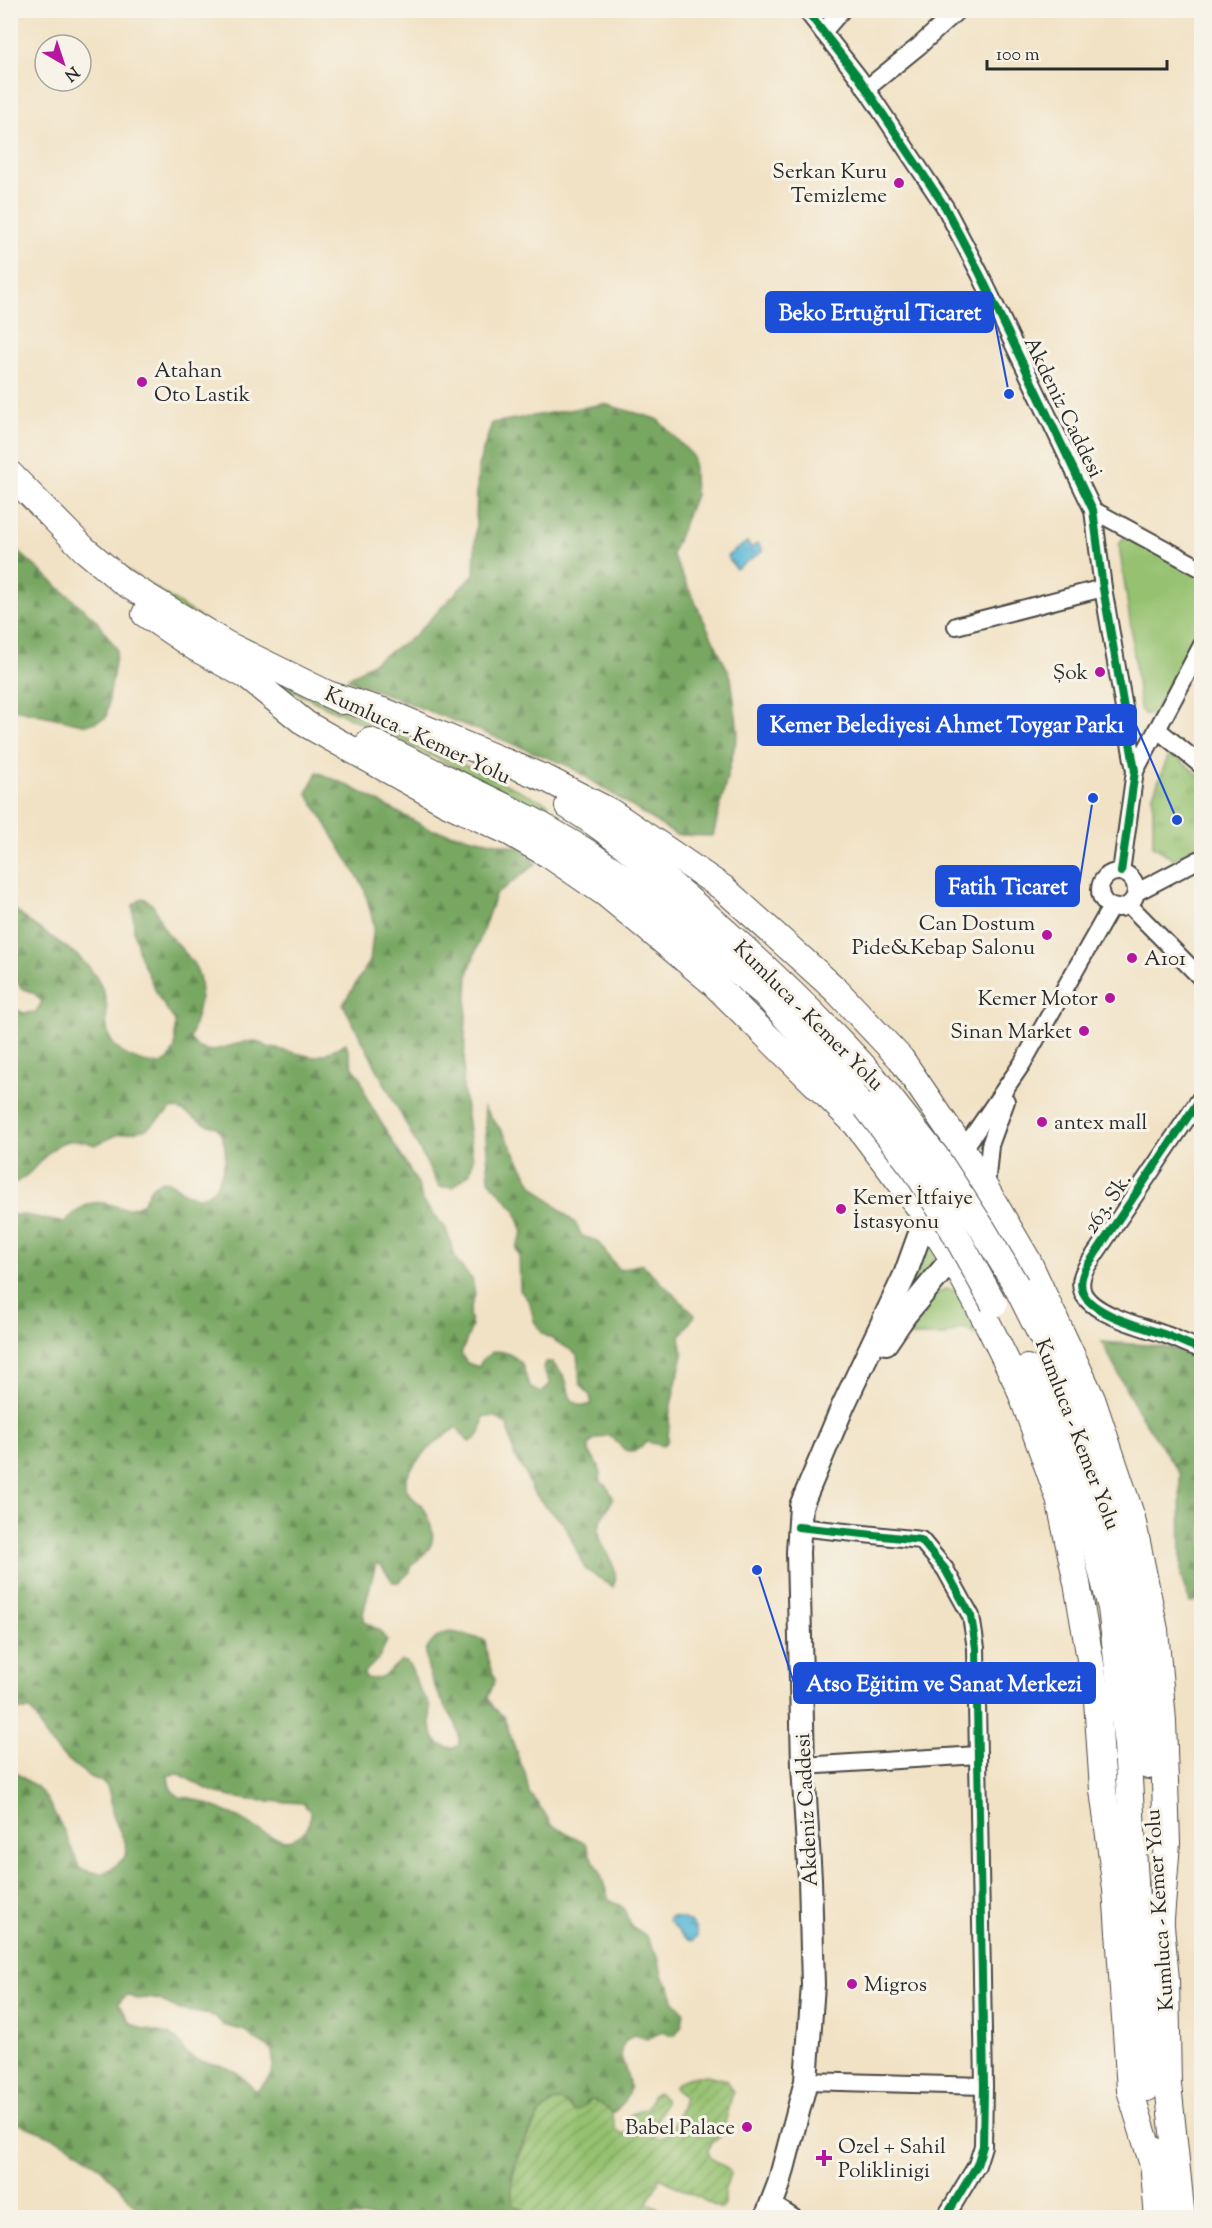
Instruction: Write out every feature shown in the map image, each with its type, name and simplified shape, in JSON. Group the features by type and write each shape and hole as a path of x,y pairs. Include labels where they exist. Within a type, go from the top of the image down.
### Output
{"highway":[{"name":"Kumluca - Kemer Yolu","path":"10,474 56,521 123,582 226,644 327,694 518,781 570,807 620,841 727,932 795,994 874,1078 936,1158 982,1228 1016,1286 1055,1363 1108,1508 1125,1564 1136,1615 1166,1992 1168,2084 1182,2217"},
{"name":"Kumluca - Kemer Yolu","path":"10,500 74,560 115,593 194,647 413,763 532,820 585,851 630,882 765,994 866,1107 916,1171 952,1228 994,1304 1056,1426 1080,1486 1111,1608 1128,1757 1158,2217"},
{"name":"Kumluca - Kemer Yolu","path":"249,678 306,724 445,802 509,832 539,849 606,894 712,982 856,1124 925,1215 953,1259 1019,1388 1061,1509 1077,1583 1097,1700 1103,1790 1117,1901 1130,2090 1154,2165"},
{"path":"327,694 386,712 549,780 611,812 723,888 836,990 901,1059 963,1150 1027,1259 1092,1399 1132,1518 1155,1630 1163,1721 1167,1843 1161,1919"}],"main road":[{"name":"Akdeniz Caddesi","path":"769,2211 792,2140 806,2081 813,1985 810,1879 803,1766 798,1527 801,1506 843,1406 905,1275 925,1215 939,1184 963,1150"},
{"name":"Akdeniz Caddesi","path":"843,1406 905,1315 975,1231 986,1187"}],"street":[{"name":"Akdeniz Caddesi","path":"806,10 866,89 945,207 985,284 1093,510 1103,588 1135,771 1121,872"},
{"path":"823,32 842,10"},
{"path":"866,89 920,46 958,10"},
{"path":"1093,510 1202,569"},
{"path":"956,626 1103,588"},
{"path":"1135,771 1202,645"},
{"path":"1157,729 1202,766"},
{"path":"1202,858 1133,898 1123,908 1111,907 1104,902 1100,894 1105,878 1113,873 1121,872 1130,876 1135,883 1133,898 1202,979"},
{"name":"Akdeniz Caddesi","path":"963,1150 1022,1064 1111,907"},
{"name":"Akdeniz Caddesi","path":"986,1187 990,1145 1002,1108 1022,1064"},
{"name":"263. Sk.","path":"1202,1096 1082,1275 1083,1293 1090,1302 1123,1320 1202,1349"},
{"path":"798,1527 921,1540 945,1569 971,1616 976,1648 984,2086 983,2146 976,2165 945,2217"},
{"path":"803,1766 978,1755"},
{"path":"806,2081 984,2086"},
{"path":"769,2211 794,2217"}],"green space":[{"path":"604,404 657,419 693,456 695,495 672,554 731,677 738,732 713,836 676,835 569,766 347,679 413,637 474,574 478,466 492,423"},
{"path":"44,516 336,706 549,804 545,809 271,681"},
{"path":"1127,537 1201,573 1201,620 1158,709 1149,715 1144,714 1140,708 1119,545 1122,539"},
{"path":"11,545 95,619 117,649 106,718 87,725 14,709 11,712"},
{"path":"1170,752 1202,778 1201,845 1174,859 1153,846 1153,795"},
{"path":"317,772 351,787 429,829 521,848 536,864 495,895 468,974 463,1087 473,1159 470,1173 453,1187 439,1187 343,1004 370,961 374,925 364,887 307,793"},
{"path":"143,898 155,908 166,931 198,972 200,1001 190,1039 198,1048 211,1051 257,1041 267,1047 314,1057 346,1043 353,1068 360,1076 367,1099 418,1184 423,1202 446,1229 457,1262 472,1279 475,1294 469,1314 472,1326 461,1354 467,1363 479,1367 483,1359 491,1353 498,1351 507,1353 521,1363 532,1388 542,1392 550,1384 543,1368 545,1362 551,1362 563,1375 573,1401 584,1406 592,1404 590,1396 580,1383 577,1355 543,1334 534,1321 530,1303 520,1290 519,1255 516,1248 523,1233 516,1211 489,1180 484,1108 504,1134 533,1186 575,1223 582,1236 597,1241 619,1270 642,1264 695,1315 680,1336 683,1354 670,1409 668,1440 663,1446 647,1442 634,1452 625,1450 609,1435 594,1439 589,1445 589,1452 599,1466 601,1482 607,1486 613,1498 599,1529 602,1544 615,1572 613,1587 585,1569 564,1523 545,1506 532,1490 526,1474 515,1458 508,1426 496,1417 483,1417 482,1429 477,1438 469,1442 457,1428 423,1454 409,1473 406,1482 407,1490 426,1512 432,1528 432,1541 427,1552 410,1566 410,1572 399,1582 393,1582 382,1566 376,1563 363,1614 365,1622 380,1631 387,1641 378,1659 363,1674 367,1678 378,1678 401,1661 407,1662 429,1706 435,1740 454,1748 459,1744 458,1732 431,1678 426,1650 433,1641 446,1633 459,1633 485,1640 488,1661 495,1680 488,1698 494,1708 504,1717 525,1772 529,1793 551,1825 586,1843 599,1869 609,1900 624,1908 630,1925 645,1935 658,1958 663,1978 670,1986 673,2000 684,2012 682,2025 675,2035 669,2035 664,2031 647,2039 634,2035 626,2041 621,2053 629,2090 625,2100 613,2113 595,2101 587,2101 583,2108 576,2112 565,2103 557,2101 540,2115 523,2142 511,2176 512,2195 518,2207 529,2217 144,2217 114,2181 85,2155 54,2138 11,2121 11,1770 37,1787 46,1798 64,1831 80,1869 102,1874 122,1860 127,1848 113,1815 110,1795 105,1784 84,1773 53,1746 31,1710 11,1710 10,1273 16,1259 11,1239 11,1216 22,1215 64,1222 81,1208 92,1203 100,1202 123,1208 135,1207 143,1203 154,1185 165,1181 189,1195 196,1197 206,1195 211,1192 220,1178 225,1154 224,1143 217,1127 205,1124 173,1108 146,1129 117,1135 95,1145 80,1141 67,1141 48,1153 32,1170 11,1185 11,1007 24,1013 36,1012 42,1002 34,993 21,988 11,974 10,904 27,920 74,953 91,969 105,996 109,1038 119,1051 134,1059 160,1065 169,1059 175,1048 175,1021 159,998 140,957 134,932 133,905","holes":["180,1774 209,1790 227,1796 303,1803 310,1811 308,1824 303,1833 291,1839 282,1840 273,1837 237,1817 200,1801 178,1796 171,1789 168,1775","127,1995 137,1999 160,2000 180,2010 215,2016 223,2025 246,2031 254,2039 271,2049 272,2072 266,2082 256,2091 236,2072 223,2066 196,2060 185,2053 179,2042 169,2034 143,2029 131,2023 118,2003"]},
{"path":"928,1234 943,1252 904,1301"},
{"path":"946,1289 956,1290 987,1341 963,1328 945,1336 906,1336 934,1295"},
{"path":"1102,1342 1148,1345 1201,1353 1202,1599 1190,1603 1181,1577 1180,1474 1137,1410"},
{"path":"706,2075 727,2080 733,2091 722,2135 711,2142 708,2151 712,2158 730,2173 724,2193 724,2205 721,2209 660,2178 647,2203 665,2212 662,2217 529,2217 522,2209 513,2205 513,2174 519,2154 542,2112 553,2102 561,2101 576,2112 591,2100 598,2103 610,2110 616,2130 623,2135 630,2131 626,2118 639,2110 647,2109 652,2096 659,2093 665,2098 665,2102 654,2127 654,2137 662,2138 673,2125 683,2102 684,2097 674,2088 680,2081"}],"water":[{"path":"747,542 751,548 758,543 763,551 736,569 727,556"},
{"path":"672,1916 693,1924 697,1937 692,1941 685,1938 669,1921"}],"cycle path":[{"path":"806,10 859,78 945,207 980,274 1093,510 1103,588 1135,771 1121,872"},
{"path":"1202,1096 1087,1266 1081,1282 1083,1293 1097,1308 1133,1324 1202,1349"},
{"path":"798,1527 921,1540 945,1569 971,1616 976,1648 984,2086 983,2146 977,2165 945,2218"}],"place":[{"name":"Serkan Kuru Temizleme","path":"899,183"},
{"name":"Atahan Oto Lastik","path":"142,382"},
{"name":"Beko Ertuğrul Ticaret","path":"1009,394"},
{"name":"Şok","path":"1100,672"},
{"name":"Fatih Ticaret","path":"1093,798"},
{"name":"Kemer Belediyesi Ahmet Toygar Parkı","path":"1177,820"},
{"name":"Can Dostum Pide&Kebap Salonu","path":"1047,935"},
{"name":"A101","path":"1132,958"},
{"name":"Kemer Motor","path":"1110,998"},
{"name":"Sinan Market","path":"1084,1031"},
{"name":"antex mall","path":"1042,1122"},
{"name":"Kemer İtfaiye İstasyonu","path":"841,1209"},
{"name":"Atso Eğitim ve Sanat Merkezi","path":"757,1570"},
{"name":"Migros","path":"852,1984"},
{"name":"Babel Palace","path":"747,2127"},
{"name":"Ozel + Sahil Poliklinigi","path":"824,2158"}]}
